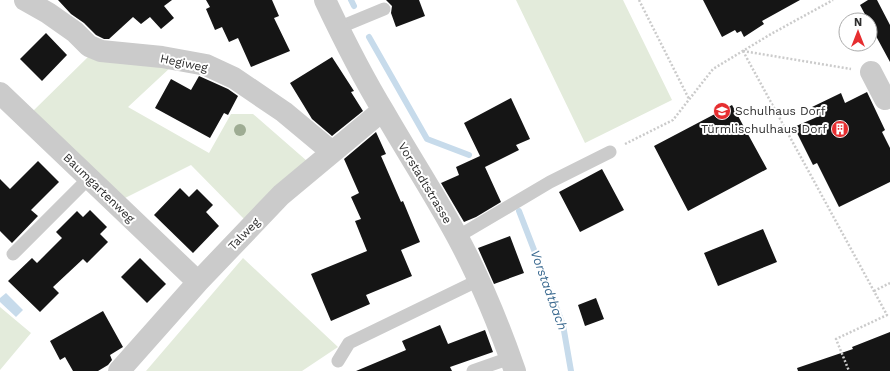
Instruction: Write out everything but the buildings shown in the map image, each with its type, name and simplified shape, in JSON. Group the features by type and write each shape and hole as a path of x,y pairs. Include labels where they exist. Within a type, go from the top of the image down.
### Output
{"street":[{"name":"Hegiweg","path":"25,0 48,13 75,32 89,46 101,51 162,57 206,65 234,78 284,112 332,152"},
{"name":"Vorstadtstrasse","path":"325,0 338,28 382,110 457,237 479,280 500,329 513,365"},
{"path":"871,72 885,99 890,96"},
{"name":"Baumgartenweg","path":"0,93 198,282"},
{"name":"Talweg","path":"119,371 198,282 281,195 382,110"}],"lane":[{"path":"338,28 384,9"},
{"path":"457,237 550,182 610,152"},
{"path":"13,254 89,178"},
{"path":"338,361 349,343 479,280"},
{"path":"473,371 513,365"}],"path":[{"path":"639,0 689,99"},
{"path":"610,152 673,120 713,69 771,34 833,0"},
{"path":"743,51 871,72"},
{"path":"743,51 887,315 836,339 849,371"},
{"path":"874,291 890,283"}],"green space":[{"path":"516,0 623,0 672,100 585,143"},
{"path":"89,56 171,67 128,107 209,153 231,114 253,114 307,161 244,219 191,165 123,199 33,111"},
{"path":"243,258 338,347 302,371 146,371"},
{"path":"0,307 31,333 0,370"}],"water":[{"path":"6,293 23,310 16,317 0,302 0,298"}],"waterway":[{"name":"Vorstadtbach","path":"351,0 354,6"},
{"name":"Vorstadtbach","path":"369,37 427,139 469,155"},
{"name":"Vorstadtbach","path":"519,211 563,325 571,371"}],"place":[{"name":"Schulhaus Dorf","path":"722,111"},
{"name":"Türmlischulhaus Dorf","path":"840,129"}]}
